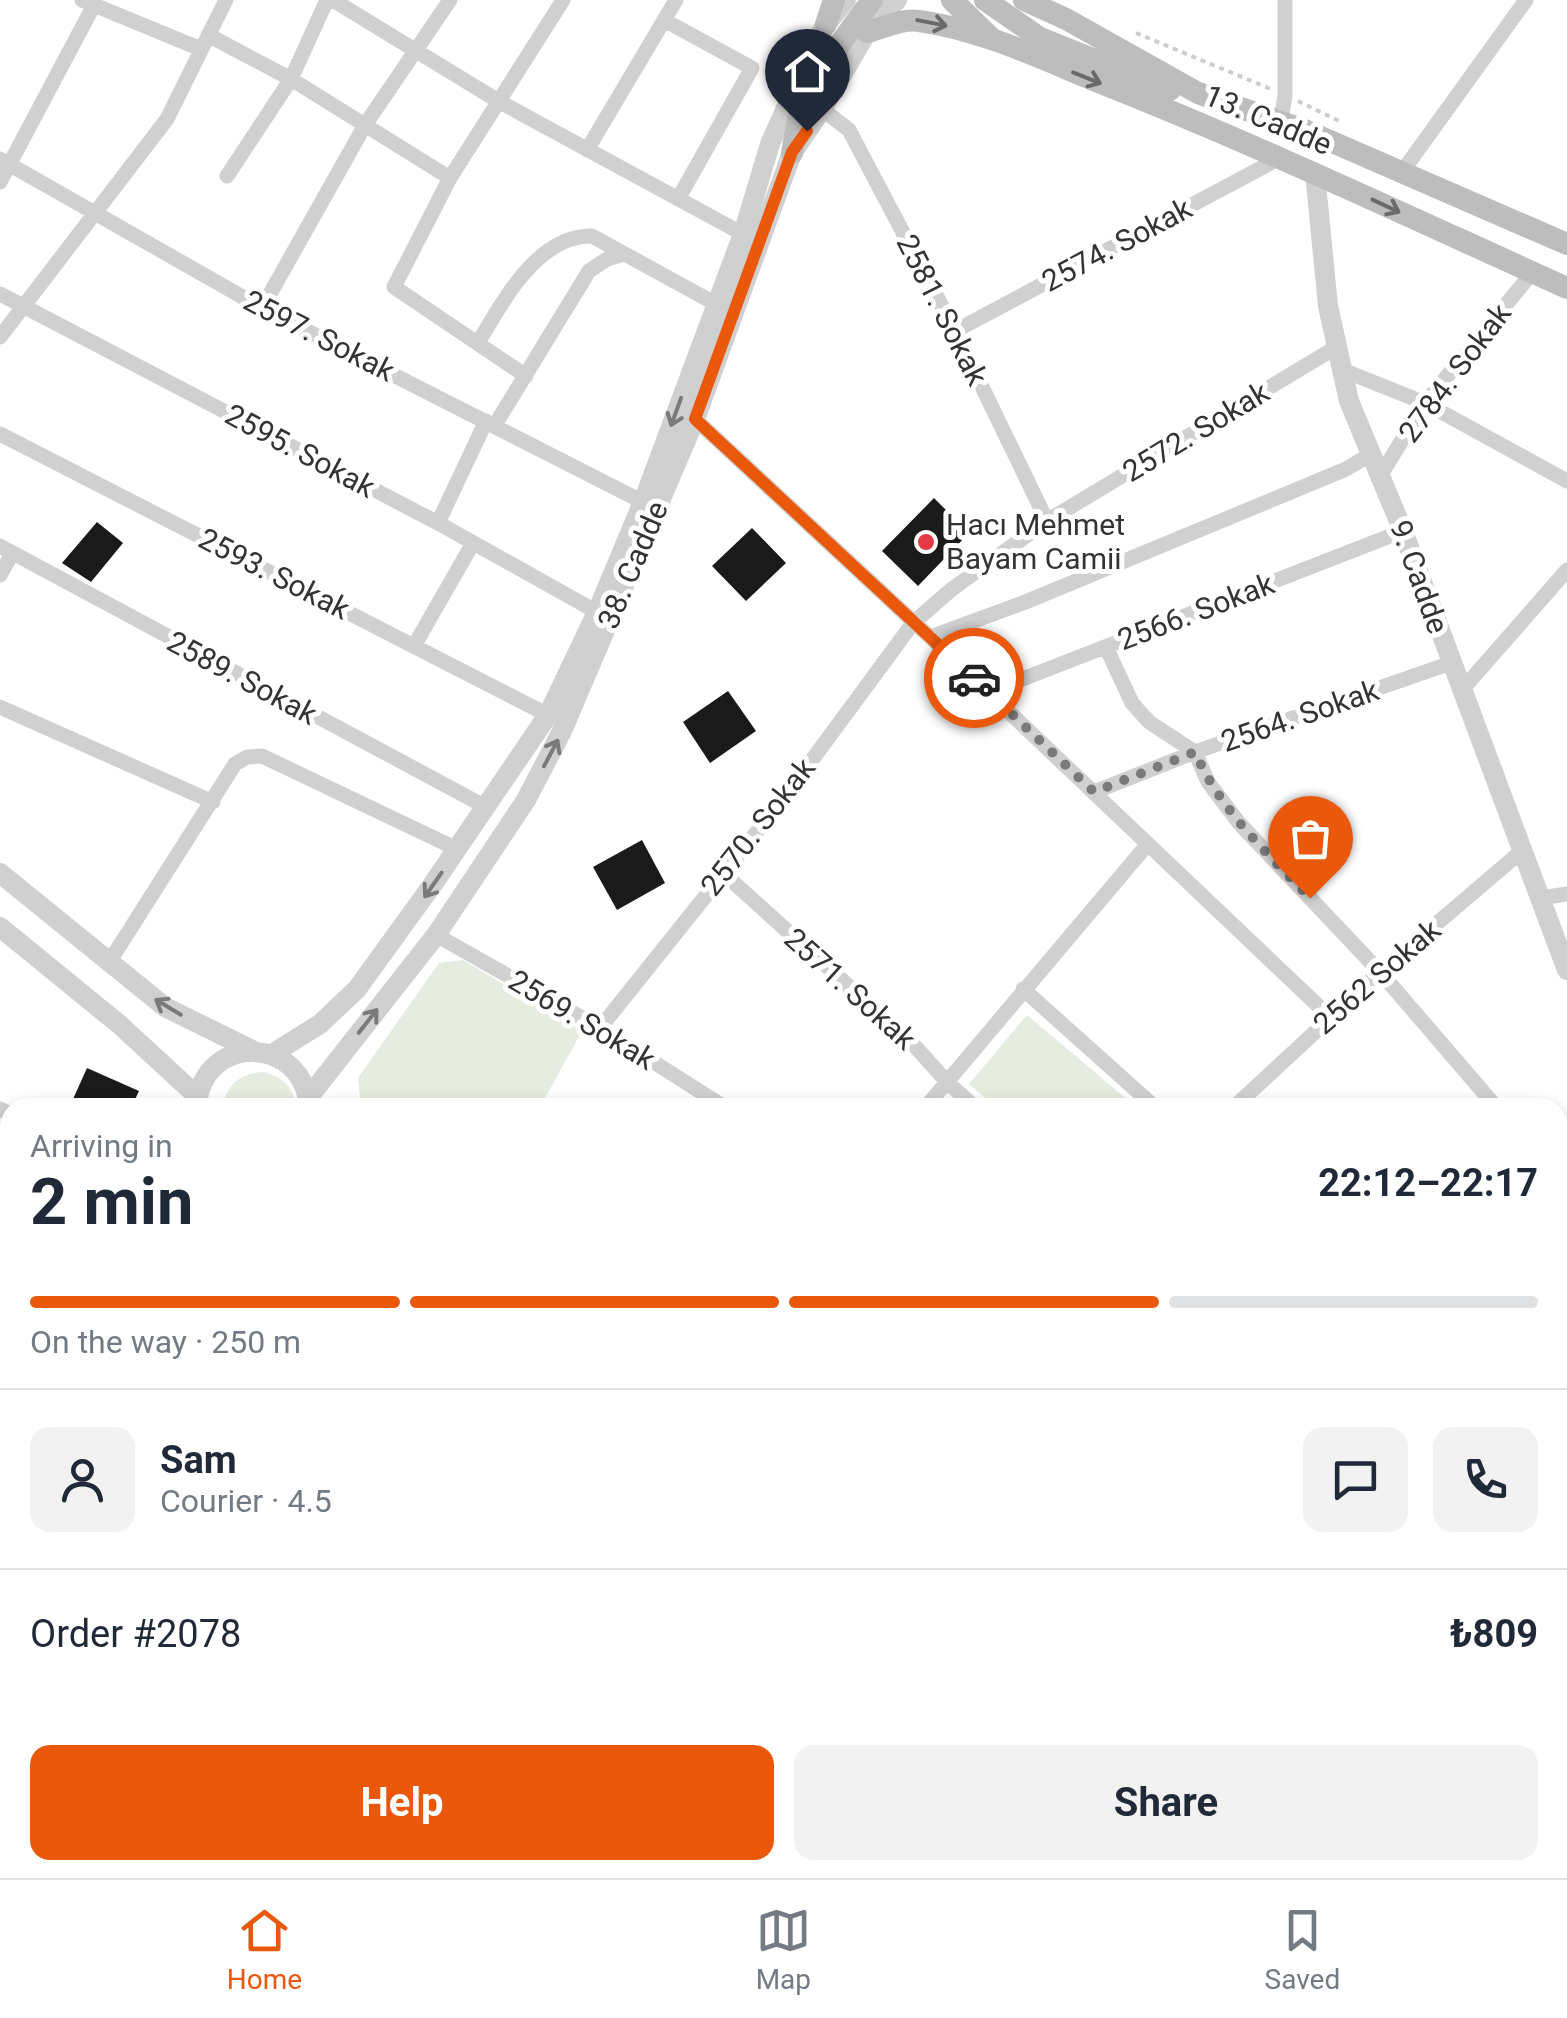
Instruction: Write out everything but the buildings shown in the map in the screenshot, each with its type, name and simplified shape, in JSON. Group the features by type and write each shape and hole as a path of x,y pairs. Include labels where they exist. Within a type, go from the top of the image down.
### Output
{"main road":[{"path":"826,24 834,0"},
{"path":"792,152 799,114 823,67 872,0"},
{"name":"13. Cadde","path":"952,0 997,42 1315,173 1567,288"},
{"path":"985,0 1040,38 1168,90 1198,92"},
{"name":"13. Cadde","path":"1024,0 1198,92 1281,122 1566,242"},
{"path":"1051,0 1066,19"},
{"path":"867,32 914,20 997,42"}],"street":[{"path":"0,337 167,119 226,0"},
{"path":"227,176 290,79 330,0 500,102 742,234"},
{"path":"262,308 366,125 450,0"},
{"path":"526,376 394,288 450,178 563,0"},
{"path":"587,150 676,0"},
{"name":"38. Cadde","path":"198,1098 203,1081 224,1058 263,1052 320,1024 357,989 548,715 643,502 742,234 770,144 826,24 846,0"},
{"name":"38. Cadde","path":"313,1098 436,934 526,800 562,731 695,419 792,152 867,32 897,0"},
{"path":"1281,122 1285,95 1285,0"},
{"path":"1402,172 1526,0"},
{"path":"0,182 5,162 88,2 205,42 290,79 450,178"},
{"path":"664,20 752,68 678,198"},
{"name":"2581. Sokak","path":"822,109 848,130 954,331 1046,521"},
{"name":"2574. Sokak","path":"954,331 1280,158"},
{"name":"2597. Sokak","path":"5,162 262,308 643,502"},
{"name":"9. Cadde","path":"1315,173 1337,358 1370,455 1403,530 1567,970"},
{"path":"478,344 542,256 576,236 592,236 716,304"},
{"path":"438,523 490,423 526,376 589,271 624,254"},
{"name":"2784. Sokak","path":"1380,476 1425,403 1532,273"},
{"name":"2595. Sokak","path":"0,294 438,523 597,612"},
{"path":"1337,358 1567,481"},
{"name":"2572. Sokak","path":"913,623 952,589 1046,521 1337,358"},
{"path":"695,419 1330,1017"},
{"name":"2593. Sokak","path":"0,434 548,715"},
{"path":"930,637 1024,603 1344,470 1370,455"},
{"name":"2566. Sokak","path":"989,692 1403,530"},
{"path":"414,646 473,543"},
{"path":"0,575 6,550"},
{"name":"2589. Sokak","path":"6,550 486,807"},
{"path":"1461,690 1567,570"},
{"name":"2570. Sokak","path":"600,1028 784,798 913,623"},
{"path":"1106,647 1132,703 1150,722 1195,752 1208,782 1239,823 1380,972 1488,1098"},
{"name":"2564. Sokak","path":"1094,792 1195,752 1451,663"},
{"path":"0,707 213,802"},
{"path":"108,964 235,764 248,757 262,756 457,849"},
{"path":"934,1098 1147,844"},
{"name":"2562 Sokak","path":"1244,1098 1380,972 1523,850"},
{"path":"0,873 165,1007 296,1071 307,1098"},
{"name":"2571. Sokak","path":"723,873 913,1044 965,1098"},
{"path":"1542,898 1567,894"},
{"path":"0,927 120,1025 193,1098"},
{"name":"2569. Sokak","path":"436,934 600,1028 709,1098"},
{"path":"1023,990 1145,1098"}],"shaded area":[{"path":"463,960 582,1031 545,1098 360,1098 358,1078 439,963"},
{"path":"1027,1015 1125,1098 985,1098 969,1084"},
{"path":"262,1072 275,1076 286,1084 294,1098 226,1098 235,1082"}],"way so far":[{"path":"974,678 1094,792 1195,752 1208,782 1239,823 1310,898"}],"place":[{"name":"Hacı Mehmet Bayam Camii","path":"926,542"}],"route":[{"path":"807,131 792,152 695,419 974,678"}]}
